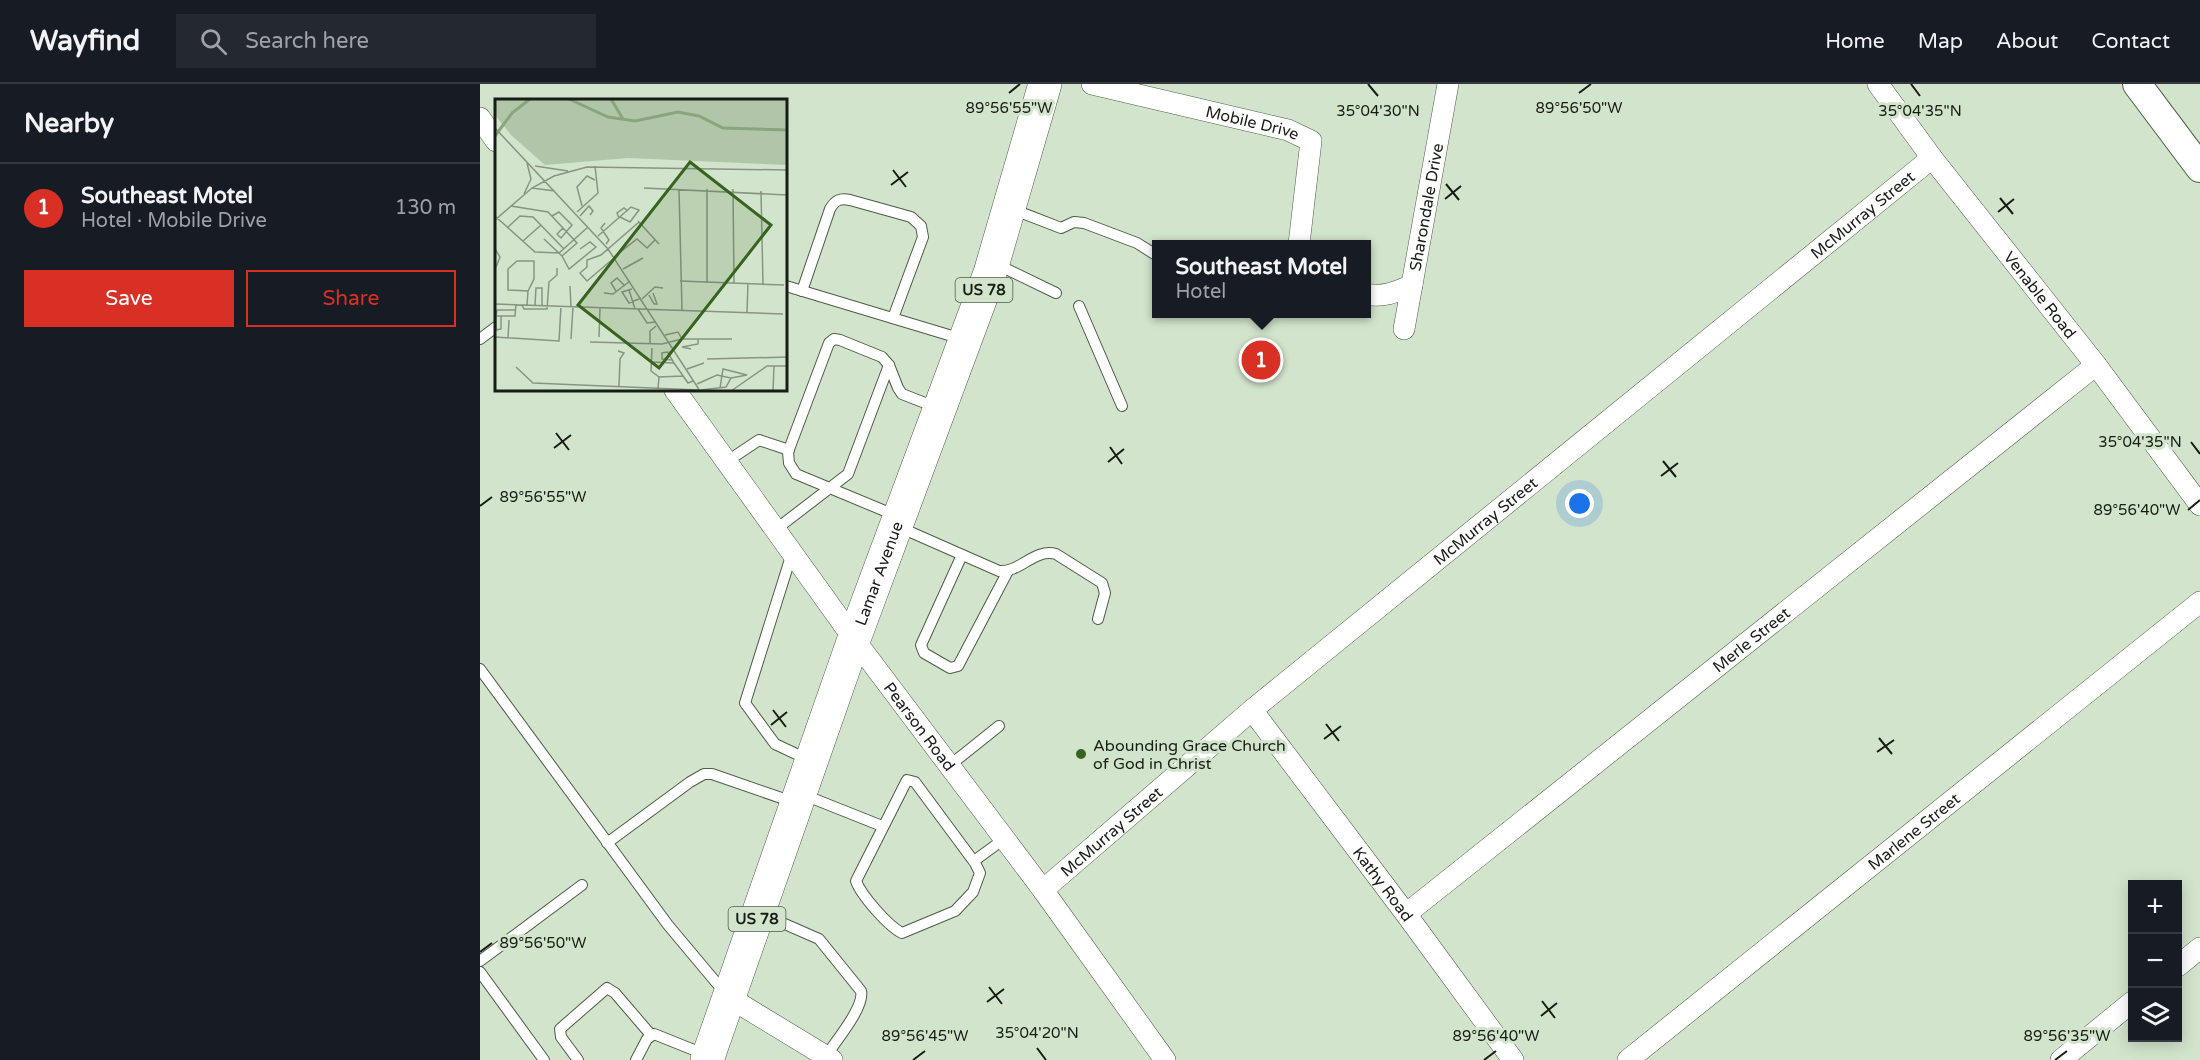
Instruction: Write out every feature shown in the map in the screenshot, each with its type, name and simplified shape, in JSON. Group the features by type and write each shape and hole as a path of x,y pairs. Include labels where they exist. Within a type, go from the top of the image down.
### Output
{"highway":[{"name":"Lamar Avenue","path":"707,1058 730,998 854,639 993,263 1045,84"}],"main road":[{"path":"2137,84 2200,168"}],"street":[{"name":"Mobile Drive","path":"1092,84 1127,88 1288,130 1311,141 1299,240"},
{"name":"Sharondale Drive","path":"1404,329 1448,84"},
{"name":"Venable Road","path":"1878,84 1932,158 2096,365 2200,505"},
{"path":"480,118 495,140"},
{"name":"McMurray Street","path":"1043,890 1252,710 1932,158"},
{"path":"1371,295 1378,296 1412,285"},
{"name":"Merle Street","path":"1406,914 2096,365"},
{"name":"Pearson Road","path":"676,392 854,639 1043,890 1165,1060"},
{"name":"Marlene Street","path":"1628,1060 2200,602"},
{"name":"Kathy Road","path":"1252,710 1513,1060"},
{"path":"2182,963 2200,948"},
{"path":"730,998 829,1058"},
{"path":"2061,1060 2128,1006"}],"lane":[{"path":"802,291 830,209 836,201 850,200 911,217 921,226 923,237 894,318"},
{"path":"1009,208 1061,228 1074,222 1084,223 1137,243 1152,252"},
{"path":"993,263 1056,293"},
{"path":"788,287 965,340"},
{"path":"1079,306 1122,406"},
{"path":"480,339 495,328"},
{"path":"939,409 902,393 889,365 882,357 842,340 834,339 830,341 789,450 788,460 794,473 999,571 1008,571 1041,554 1049,552 1056,554 1102,583 1104,593 1098,619"},
{"path":"775,530 831,489 851,469 889,365"},
{"path":"726,462 759,440 789,450"},
{"path":"792,553 745,702 775,744 812,762"},
{"path":"962,555 921,645 924,653 950,668 954,669 958,666 1008,571"},
{"path":"480,669 672,931 730,998"},
{"path":"949,766 999,726"},
{"path":"607,843 704,774 722,776 882,826"},
{"path":"913,780 974,861 980,873 979,879 973,892 962,906 949,915 902,933 889,923 856,881 905,782 913,780"},
{"path":"974,861 1004,839"},
{"path":"480,962 582,885"},
{"path":"759,913 819,939 861,990 862,997 859,1007 829,1058"},
{"path":"480,972 544,1060"},
{"path":"578,1060 561,1037 560,1029 607,988 615,993 651,1035 660,1035 707,1058"},
{"path":"636,1060 651,1035"}],"place":[{"name":"Southeast Motel","path":"1261,360"},
{"name":"Abounding Grace Church of God in Christ","path":"1081,754"}]}
